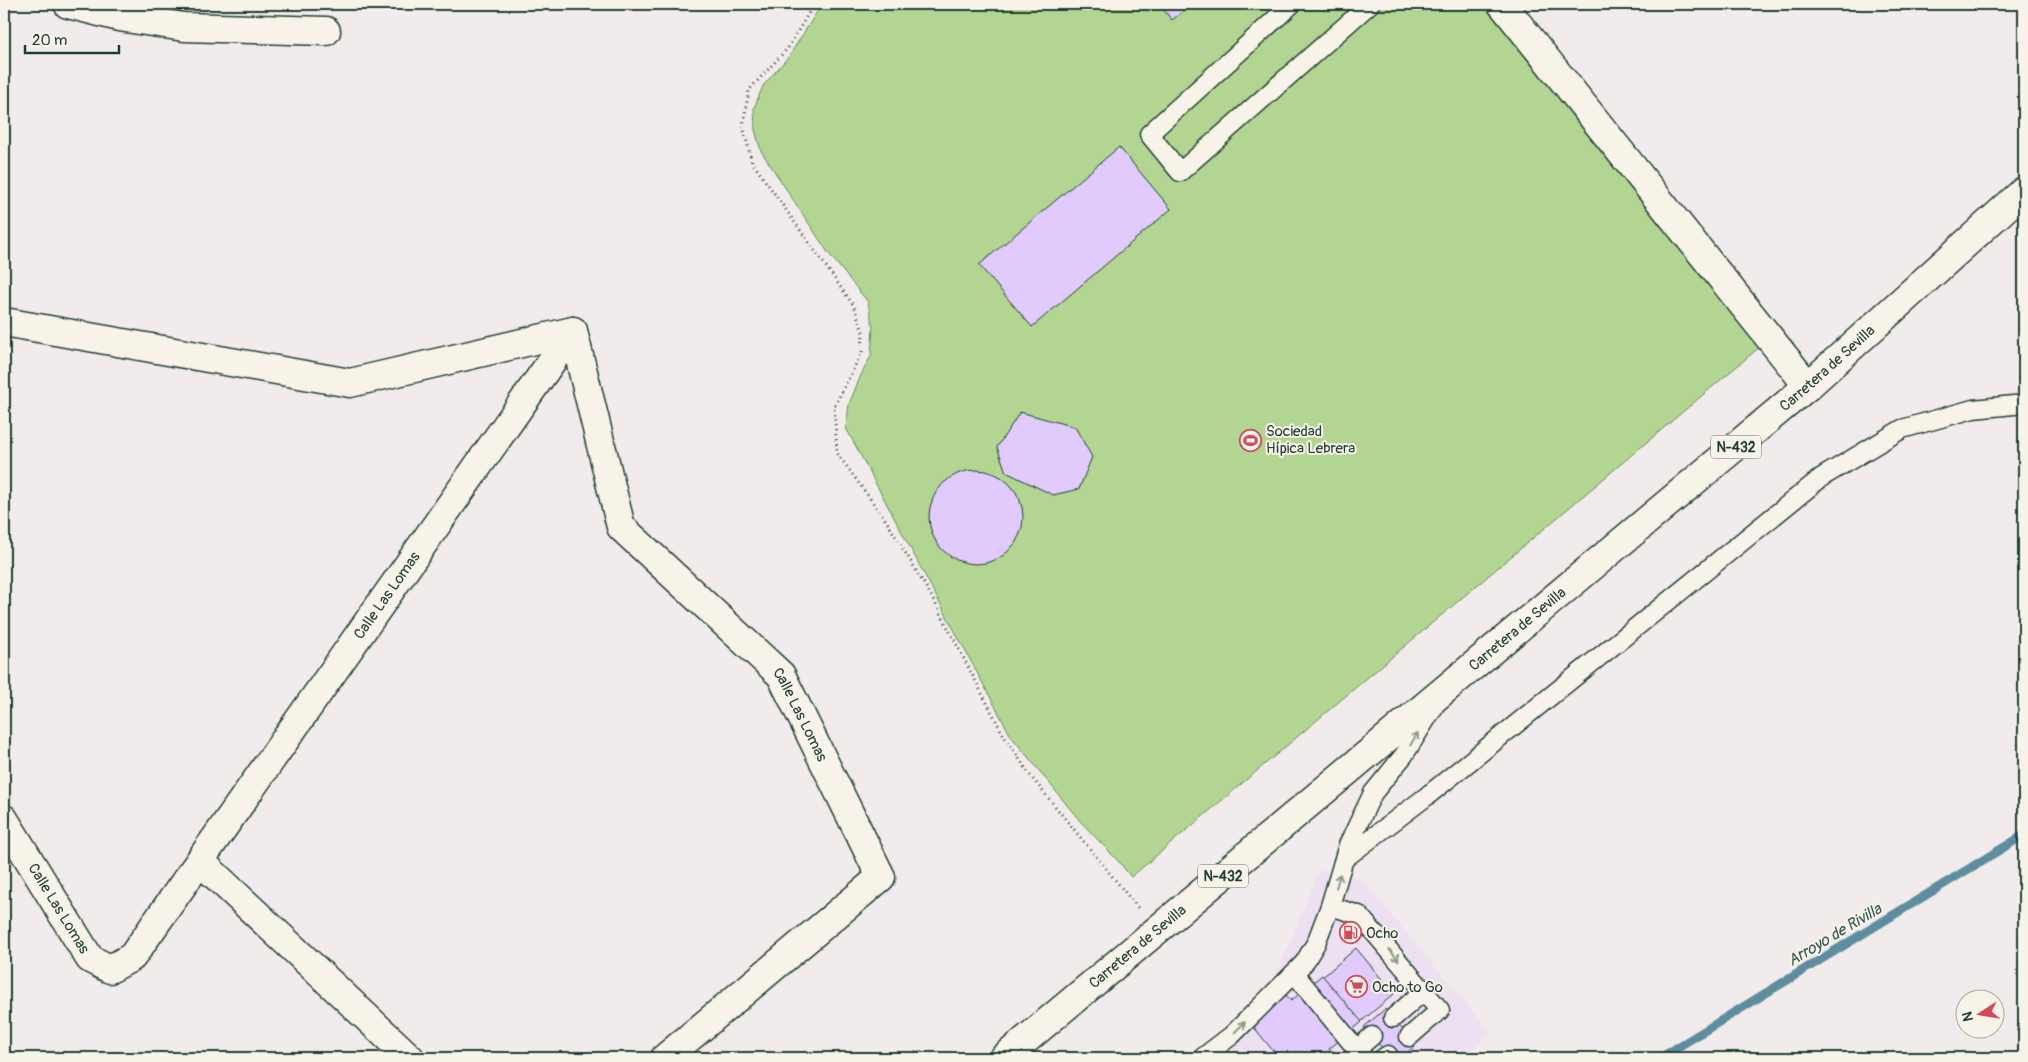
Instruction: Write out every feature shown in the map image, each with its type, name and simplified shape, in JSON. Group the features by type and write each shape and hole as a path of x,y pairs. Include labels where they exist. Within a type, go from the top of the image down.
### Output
{"main road":[{"path":"68,4 119,17 184,27 326,32"},
{"path":"1502,4 1808,386"},
{"name":"Carretera de Sevilla","path":"1004,1058 1808,386 2024,191"},
{"path":"4,322 350,383 573,331"},
{"name":"Calle Las Lomas","path":"4,820 90,959 110,969 132,957 573,331"},
{"name":"Calle Las Lomas","path":"573,331 621,527 781,675 881,877 665,1058"},
{"path":"200,861 410,1058"}],"lane":[{"path":"1292,4 1149,134 1180,172 1370,4"},
{"path":"1344,858 1426,796 1822,477 1902,429 1973,409 2024,404"},
{"path":"1203,1058 1232,1035 1304,963 1316,943 1330,906 1348,845 1373,793 1404,755 1441,694"},
{"path":"1330,906 1359,915 1440,1010 1409,1037"},
{"path":"1294,973 1360,1054 1372,1036"},
{"path":"1393,1018 1424,991"}],"path":[{"path":"814,4 788,48 749,90 743,126 752,162 854,306 863,332 862,352 834,407 837,454 892,530 932,597 1004,736 1032,778 1157,931"}],"shaded area":[{"name":"Ocho","path":"1319,870 1360,878 1491,1033 1461,1058 1190,1058 1271,989"}],"green space":[{"name":"Sociedad Hípica Lebrera","path":"822,4 1519,4 1781,329 1131,877 1080,821 1011,736 846,428 849,404 871,356 873,328 868,302 829,254 761,151 755,130 754,108 763,86 789,56"}],"building":[{"path":"1159,4 1192,4 1172,20"},
{"path":"1119,147 1171,209 1032,327 979,265"},
{"path":"1020,412 1075,427 1092,457 1079,489 1053,495 1006,472 997,447"},
{"path":"976,470 994,473 1009,484 1020,499 1023,517 1020,535 1009,550 994,561 976,564 958,561 943,550 932,535 929,517 932,499 943,484 958,473"},
{"name":"Ocho to Go","path":"1356,948 1394,994 1356,1026 1318,981"},
{"path":"1322,975 1362,1022 1329,1049 1336,1058 1279,1058 1248,1020 1283,991 1291,1001"},
{"path":"1385,1009 1416,1045 1402,1058 1391,1058 1364,1027"}],"waterway":[{"name":"Arroyo de Rivilla","path":"1660,1058 2024,835"}],"place":[{"name":"Sociedad Hípica Lebrera","path":"1250,440"},
{"name":"Ocho","path":"1350,933"},
{"name":"Ocho to Go","path":"1356,987"}]}
